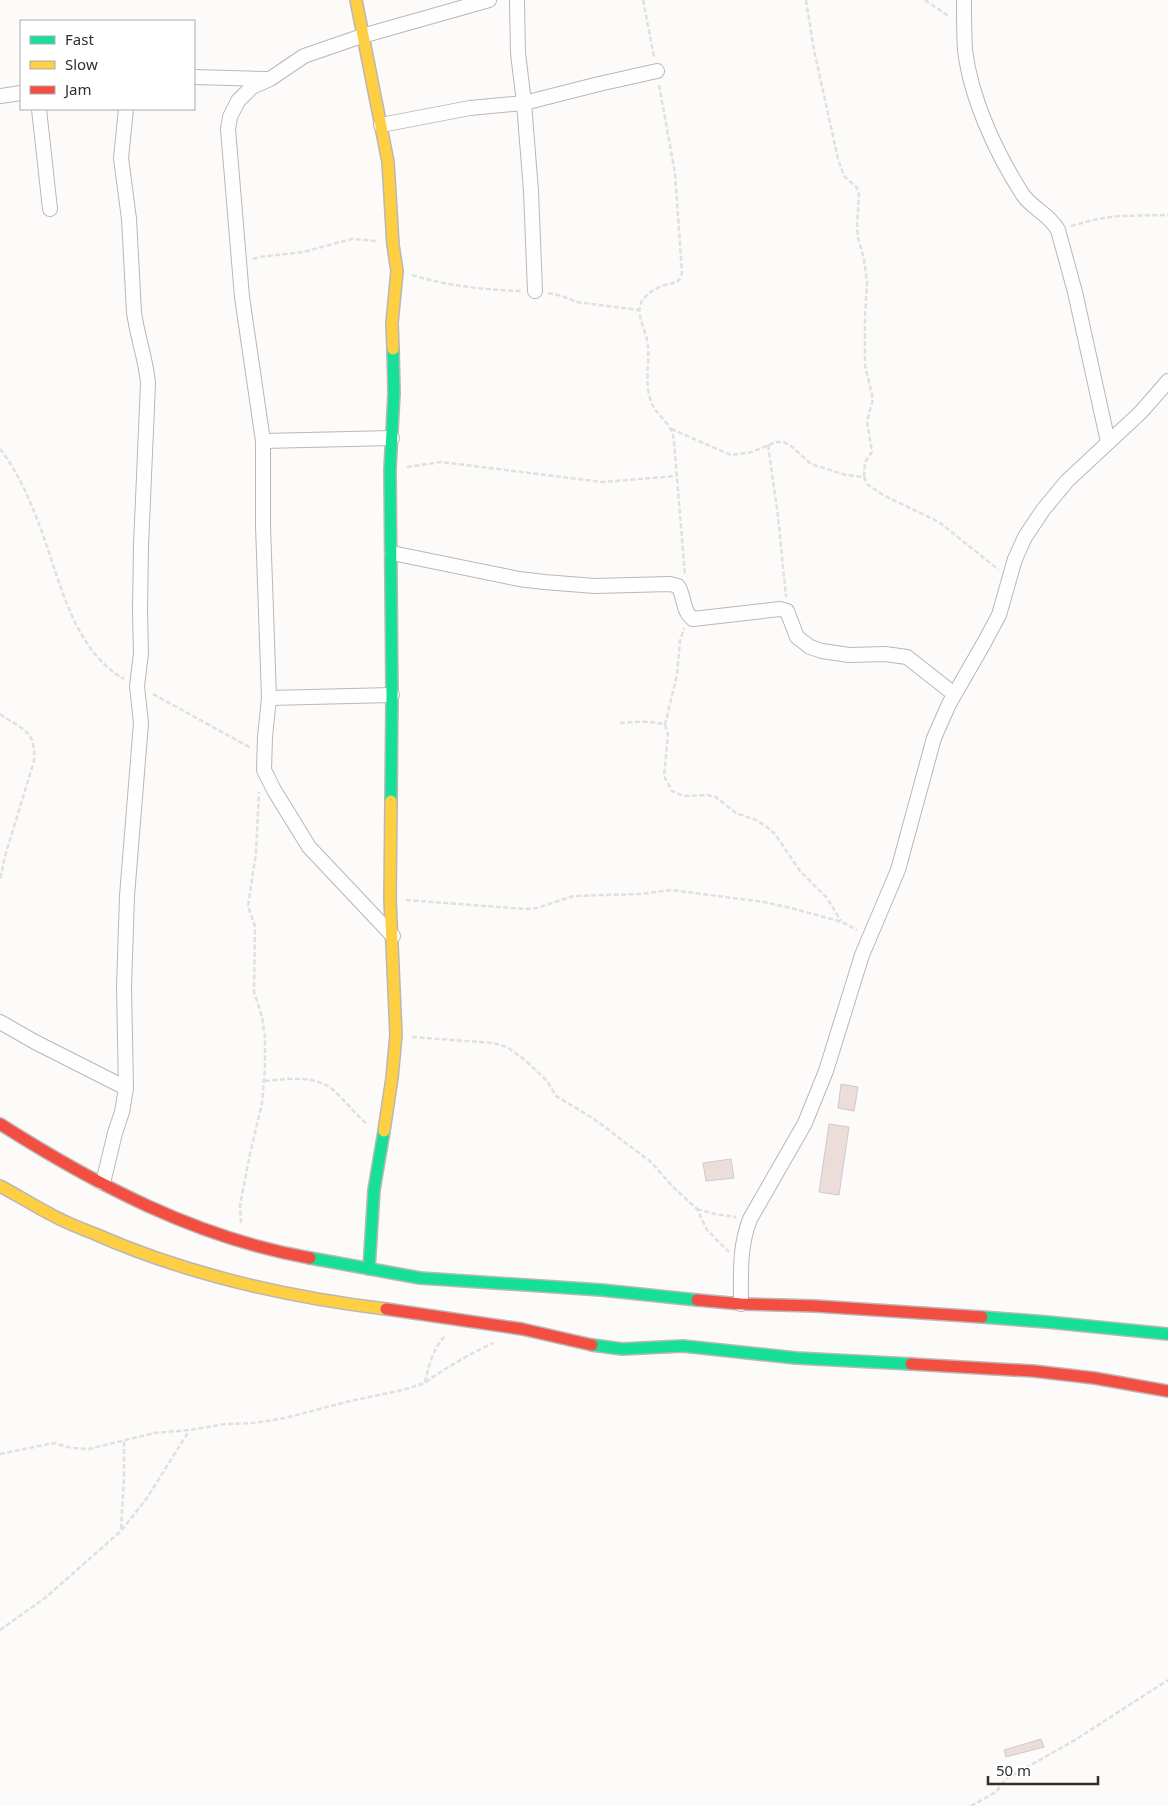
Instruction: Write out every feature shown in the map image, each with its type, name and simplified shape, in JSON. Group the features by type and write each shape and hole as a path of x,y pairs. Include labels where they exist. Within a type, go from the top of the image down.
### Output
{"street":[{"path":"356,0 381,126 391,193 393,244 397,270 392,323 394,393 390,470 392,553 390,613 392,695 390,899 396,1036 374,1190 369,1269"},
{"path":"393,936 309,847 268,779 264,762 269,698 263,526 263,441 239,265 228,129 230,117 238,101 252,87 270,79 304,56 362,36 489,0"},
{"path":"516,0 518,53 531,192 535,291"},
{"path":"964,0 964,25 970,78 988,128 1024,196 1032,205 1054,222 1058,230 1077,301 1108,442"},
{"path":"381,126 470,108 524,103 657,71"},
{"path":"195,77 270,79"},
{"path":"0,96 20,93"},
{"path":"39,110 50,209"},
{"path":"102,1183 122,1112 126,1088 124,988 127,896 141,723 138,686 141,653 141,546 148,383 147,366 136,327 134,312 129,219 121,158 126,110"},
{"path":"741,1304 741,1260 744,1234 750,1219 805,1123 826,1071 862,955 898,870 934,738 954,694 999,615 1015,559 1024,537 1043,510 1068,481 1141,412 1168,381"},
{"path":"263,441 392,438"},
{"path":"392,553 527,580 595,586 670,584 678,586 688,615 693,618 780,609 787,612 797,637 810,647 848,655 885,654 907,657 954,694"},
{"path":"269,698 392,695"},
{"path":"0,1022 126,1088"},
{"path":"0,1124 57,1160 141,1204 204,1230 279,1253 420,1278 601,1290 741,1304 815,1306 1047,1322 1168,1334"},
{"path":"0,1186 52,1215 131,1250 220,1279 335,1303 522,1329 601,1347 622,1349 683,1346 796,1358 1033,1371 1094,1378 1168,1391"}],"path":[{"path":"643,0 657,71 661,106 675,173 682,273 681,279 677,282 656,288 641,302 639,310 648,340 649,364 647,382 654,410 671,429 731,455 752,452 776,442 783,442 790,445 811,464 846,475 864,477"},
{"path":"806,0 814,50 838,159 844,176 857,188 859,194 858,238 868,282 865,317 865,365 873,399 867,421 872,452 864,462 864,477 867,484 883,495 939,522 1010,578"},
{"path":"925,0 940,12 964,25"},
{"path":"1058,230 1097,219 1118,216 1168,215"},
{"path":"239,265 259,257 303,252 352,239 366,239 393,244"},
{"path":"397,270 449,284 477,288 535,291 562,296 576,302 639,310"},
{"path":"671,429 674,441 686,575 678,586"},
{"path":"768,445 778,516 787,612"},
{"path":"0,449 12,464 28,496 58,582 91,650 108,668 196,719 244,743 264,762"},
{"path":"390,470 442,462 602,482 676,476"},
{"path":"688,615 680,641 677,675 665,726 668,734 664,776 666,784 672,791 684,796 708,795 716,797 736,813 756,820 767,827 775,834 800,872 827,898 842,922"},
{"path":"0,714 23,728 32,738 35,748 34,761 5,856 0,880"},
{"path":"620,723 653,723 665,726"},
{"path":"242,1243 240,1205 265,1081 265,1038 262,1017 254,992 253,978 255,926 248,906 248,897 256,853 260,786 268,779"},
{"path":"390,899 525,909 537,908 573,896 640,894 671,890 764,902 842,922 870,936"},
{"path":"396,1036 493,1043 507,1047 525,1060 547,1081 556,1096 594,1119 646,1157 672,1186 697,1209 707,1230 714,1238 741,1260"},
{"path":"265,1081 306,1079 321,1083 331,1088 369,1126 383,1132"},
{"path":"697,1209 715,1214 750,1219"},
{"path":"425,1383 437,1346 459,1319"},
{"path":"0,1454 54,1444 71,1448 89,1449 154,1433 285,1418 404,1390 425,1383 469,1355 498,1340"},
{"path":"0,1630 45,1598 121,1531 147,1498 190,1430"},
{"path":"121,1531 124,1440"},
{"path":"971,1806 996,1792 1006,1779 1068,1744 1168,1680"}],"building":[{"path":"841,1084 858,1087 854,1111 838,1108"},
{"path":"829,1124 849,1127 839,1195 819,1192"},
{"path":"731,1159 734,1178 706,1181 703,1163"},
{"path":"1041,1739 1044,1747 1006,1757 1004,1750"}],"traffic: fast":[{"path":"391,801 390,470 394,393 393,349"},
{"path":"369,1269 374,1190 384,1131"},
{"path":"310,1258 420,1278 601,1290 697,1300"},
{"path":"982,1317 1168,1334"},
{"path":"592,1345 622,1349 683,1346 796,1358 911,1364"}],"traffic: slow":[{"path":"356,0 388,162 393,245 397,271 392,323 393,349"},
{"path":"384,1131 396,1035 390,899 391,801"},
{"path":"0,1186 66,1222 130,1249 202,1273 275,1291 386,1309"}],"traffic: jam":[{"path":"0,1124 110,1188 188,1223 268,1249 310,1258"},
{"path":"697,1300 982,1317"},
{"path":"386,1309 522,1329 592,1345"},
{"path":"911,1364 1033,1371 1094,1378 1168,1391"}]}
